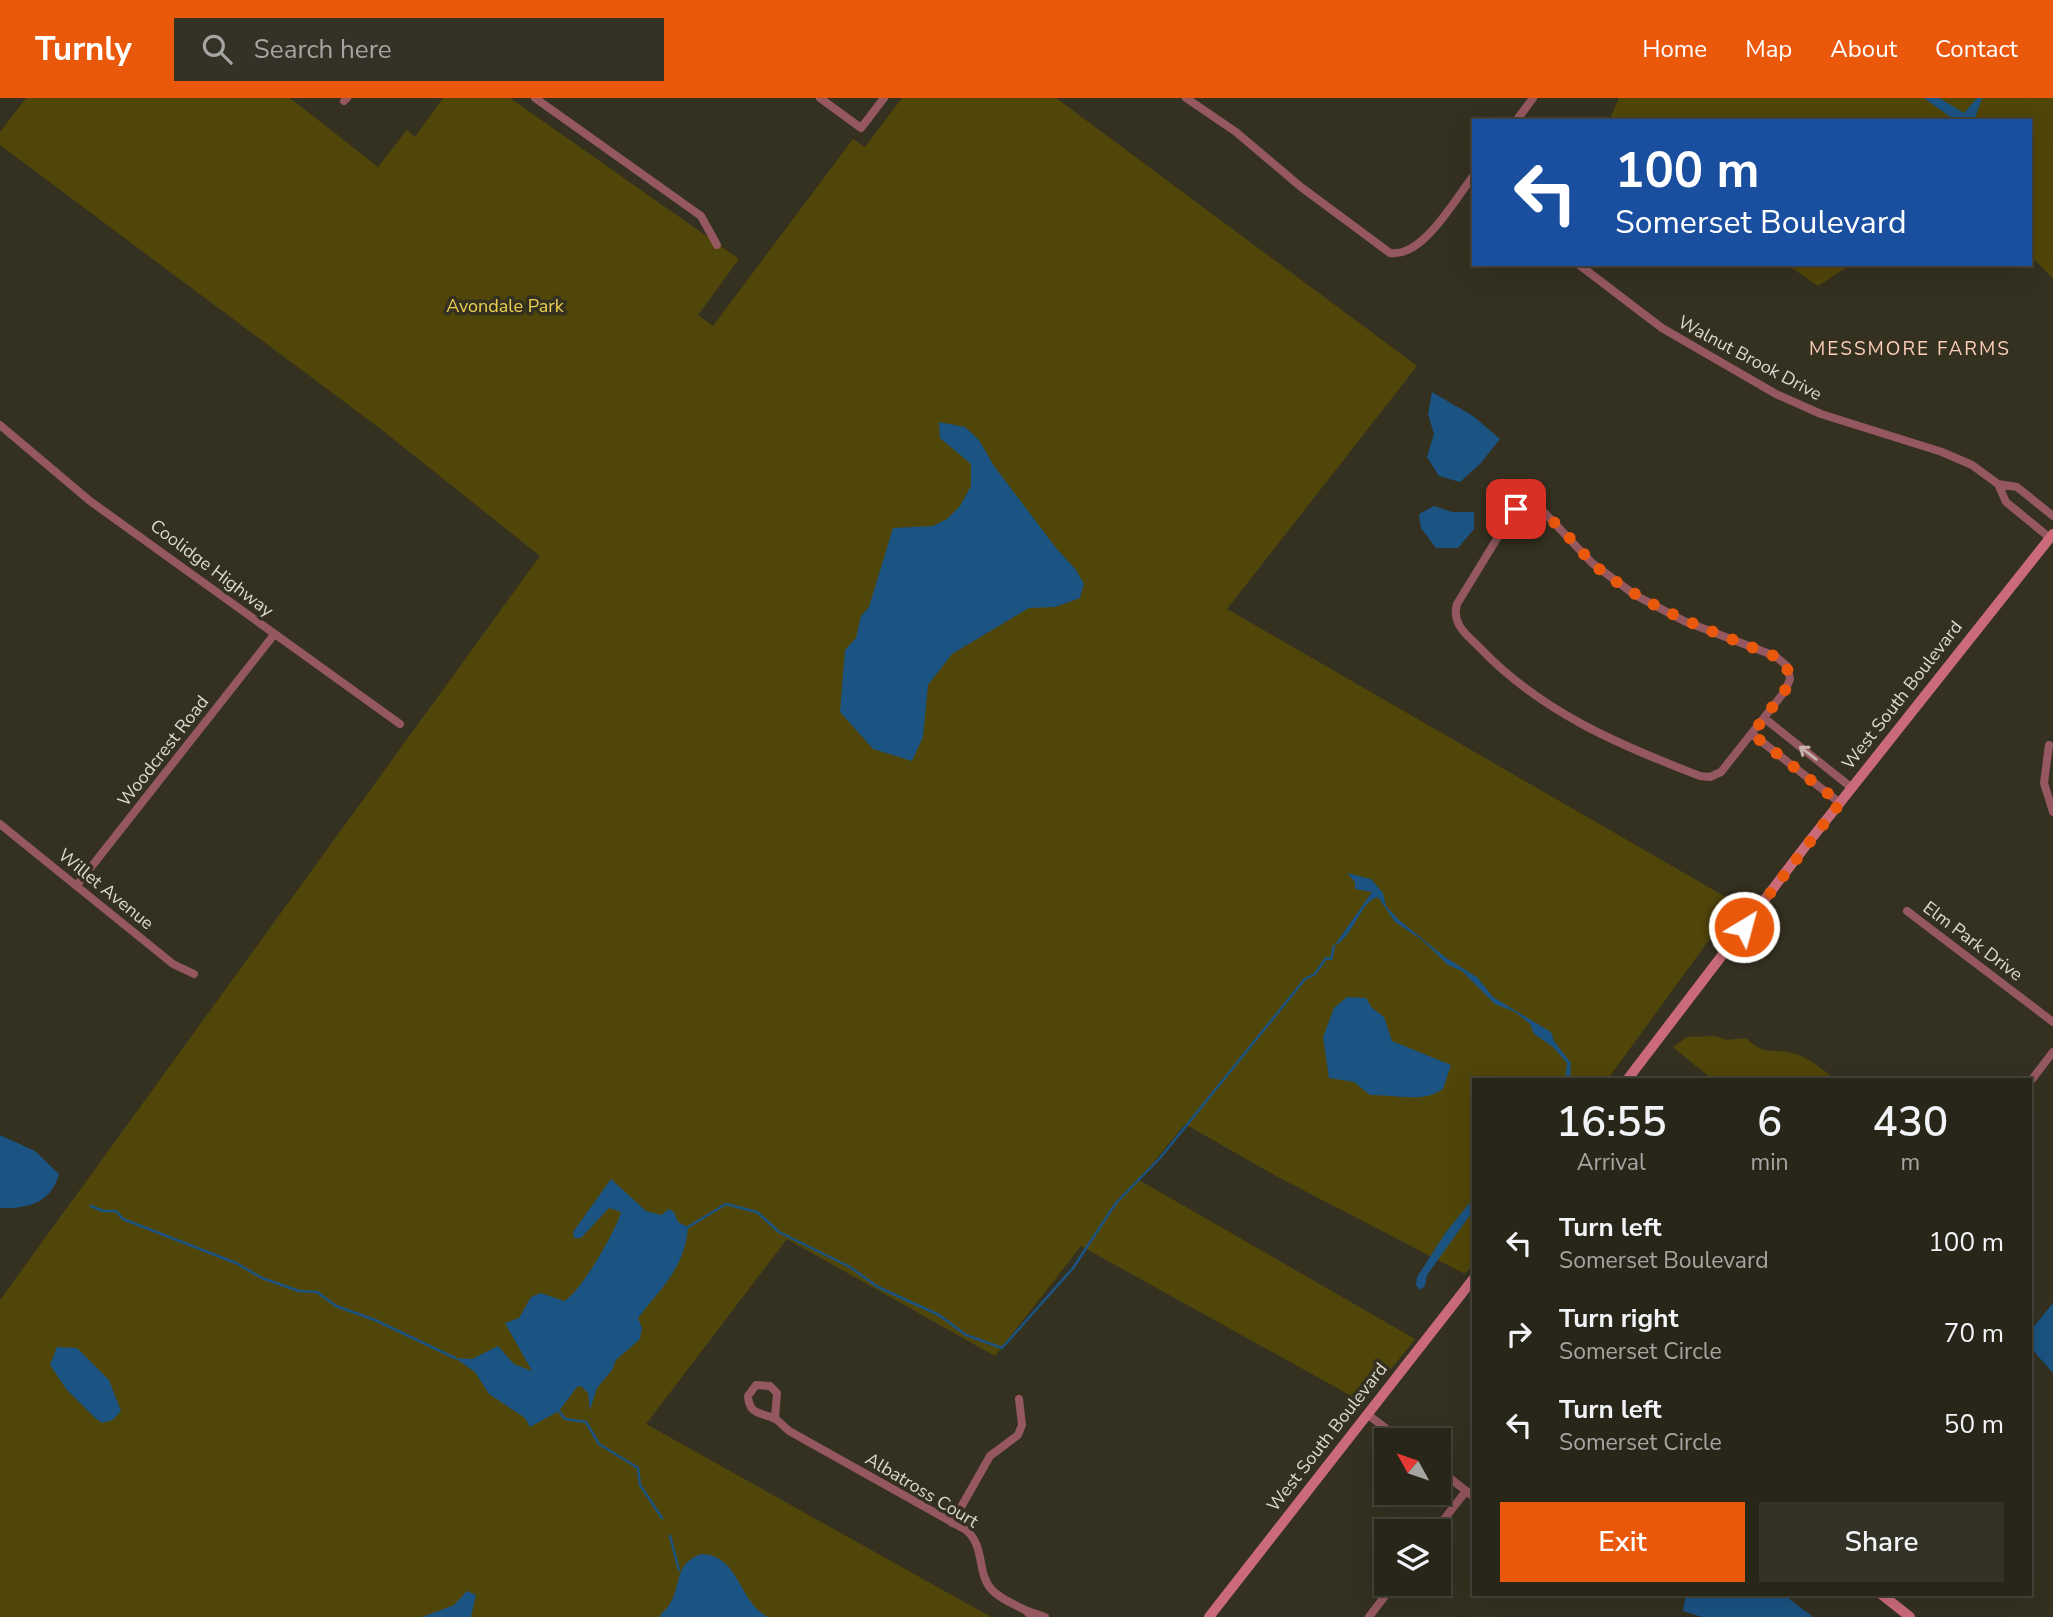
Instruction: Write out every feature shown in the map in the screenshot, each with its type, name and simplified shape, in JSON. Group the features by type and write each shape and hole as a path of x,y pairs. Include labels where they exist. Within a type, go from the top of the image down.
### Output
{"main road":[{"name":"West South Boulevard","path":"1630,1078 1840,803 2051,536"},
{"name":"West South Boulevard","path":"1209,1617 1472,1279"},
{"path":"1884,1596 1910,1617"}],"street":[{"path":"535,98 701,216 717,245"},
{"path":"820,98 861,128 884,98"},
{"path":"1186,98 1236,132 1301,187 1390,253 1406,253 1419,244 1472,179"},
{"path":"1517,119 1533,98"},
{"name":"Walnut Brook Drive","path":"1581,266 1678,339 1776,394 1843,422 1958,458 1997,484 2017,488 2053,516"},
{"name":"Coolidge Highway","path":"0,425 4,434 74,489 273,636 400,724"},
{"name":"Walnut Brook Drive","path":"1997,484 2006,502 2051,536"},
{"path":"2022,515 2033,500"},
{"path":"1523,506 1542,510 1592,563 1635,595 1668,614 1780,659 1789,670 1789,685 1764,719 1721,772 1700,776 1621,746 1576,723 1502,670 1460,628 1455,609 1511,514 1523,506"},
{"name":"Woodcrest Road","path":"77,886 273,636"},
{"path":"1764,719 1852,788"},
{"path":"1752,734 1840,803"},
{"path":"2049,745 2045,782 2053,812"},
{"name":"Willet Avenue","path":"0,824 173,964 194,974"},
{"name":"Elm Park Drive","path":"1907,911 2053,1023"},
{"path":"2032,1079 2053,1052"},
{"name":"Albatross Court","path":"775,1418 777,1393 766,1384 756,1385 749,1391 749,1406 756,1413 775,1418 791,1432 967,1531 978,1544 986,1581 992,1591 1025,1610 1045,1617"},
{"path":"952,1522 990,1457 1018,1435 1022,1425 1019,1398"},
{"path":"1367,1414 1385,1428"},
{"path":"1446,1519 1470,1494 1451,1479"},
{"path":"1369,1617 1385,1596"},
{"name":"Albatross Court","path":"1025,1610 1032,1617"}],"green space":[{"name":"Avondale Park","path":"26,98 290,98 378,167 407,130 415,137 443,98 510,98 739,259 698,315 713,326 853,139 865,147 902,98 1056,98 1417,366 1227,609 1736,903 1608,1078 1472,1078 1472,1265 1465,1274 1274,1175 1185,1124 1139,1180 1415,1339 1364,1403 1081,1246 995,1356 787,1239 646,1424 991,1617 0,1617 0,1300 540,556 382,430 0,145 0,132"},
{"path":"1619,98 2053,98 2053,279 2032,257 2032,119 1610,119"},
{"path":"1789,266 1849,266 1818,286"},
{"path":"1715,1036 1727,1040 1746,1038 1763,1049 1798,1055 1833,1078 1711,1078 1673,1047 1687,1037"}],"water":[{"path":"1924,98 1939,98 1964,113 1977,98 1982,98 1975,119 1953,119"},
{"path":"1432,392 1473,416 1500,439 1480,464 1460,482 1439,476 1427,457 1434,434 1428,414"},
{"path":"939,422 965,427 979,440 994,466 1076,570 1084,584 1080,598 1055,607 1029,608 952,654 928,685 923,737 912,761 873,749 840,712 845,650 856,638 861,616 869,607 893,528 933,526 947,519 960,506 971,486 971,464 940,438"},
{"path":"1434,506 1452,512 1474,512 1474,529 1458,548 1436,548 1421,528 1419,514"},
{"path":"1347,873 1371,879 1383,893 1386,906 1399,920 1445,957 1477,977 1493,997 1551,1032 1554,1041 1571,1063 1570,1078 1565,1078 1567,1063 1553,1047 1534,1034 1530,1024 1515,1012 1495,1004 1462,971 1448,965 1422,940 1395,922 1378,897 1366,905 1347,935 1334,946 1372,892 1355,889 1355,882"},
{"path":"1347,997 1366,998 1372,1008 1384,1017 1392,1041 1451,1065 1443,1089 1435,1094 1417,1097 1370,1095 1354,1082 1329,1078 1323,1037 1334,1008"},
{"path":"0,1135 35,1151 59,1174 44,1198 29,1205 0,1208"},
{"path":"611,1179 646,1211 661,1215 669,1209 674,1212 678,1222 688,1227 682,1254 670,1277 638,1318 642,1328 640,1339 616,1360 612,1370 597,1388 590,1410 588,1393 581,1386 577,1387 559,1411 530,1427 525,1418 489,1394 475,1372 455,1358 472,1359 498,1346 514,1364 532,1371 505,1323 519,1318 531,1297 541,1293 564,1301 588,1274 621,1212 609,1208 581,1238 574,1238 573,1232"},
{"path":"1472,1200 1472,1212 1427,1275 1425,1286 1420,1290 1416,1285 1417,1277 1446,1232"},
{"path":"2053,1303 2053,1373 2032,1349 2032,1329"},
{"path":"57,1347 77,1348 109,1380 121,1411 113,1420 102,1423 67,1390 50,1365"},
{"path":"701,1554 714,1556 724,1562 750,1601 768,1617 659,1617 674,1596 686,1563"},
{"path":"467,1591 476,1595 471,1617 422,1617 454,1605"},
{"path":"1686,1596 1786,1596 1813,1617 1702,1617 1683,1611"}],"waterway":[{"path":"688,1227 726,1204 757,1212 779,1232 850,1267 878,1287 939,1315 966,1335 1002,1348 1073,1268 1116,1203 1160,1158 1305,979 1315,974 1326,958 1331,959 1334,946"},
{"path":"91,1206 103,1211 116,1211 123,1219 236,1263 262,1278 299,1291 317,1292 336,1306 375,1320 455,1358"},
{"path":"559,1411 565,1419 586,1422 599,1444 638,1468 640,1485 662,1518"},
{"path":"670,1536 679,1570"}],"district":[{"name":"MESSMORE FARMS","path":"1910,348"}],"route":[{"path":"1516,509 1529,506 1542,510 1592,563 1652,606 1774,656 1787,666 1790,673 1789,685 1752,734 1840,803 1744,927"}]}
